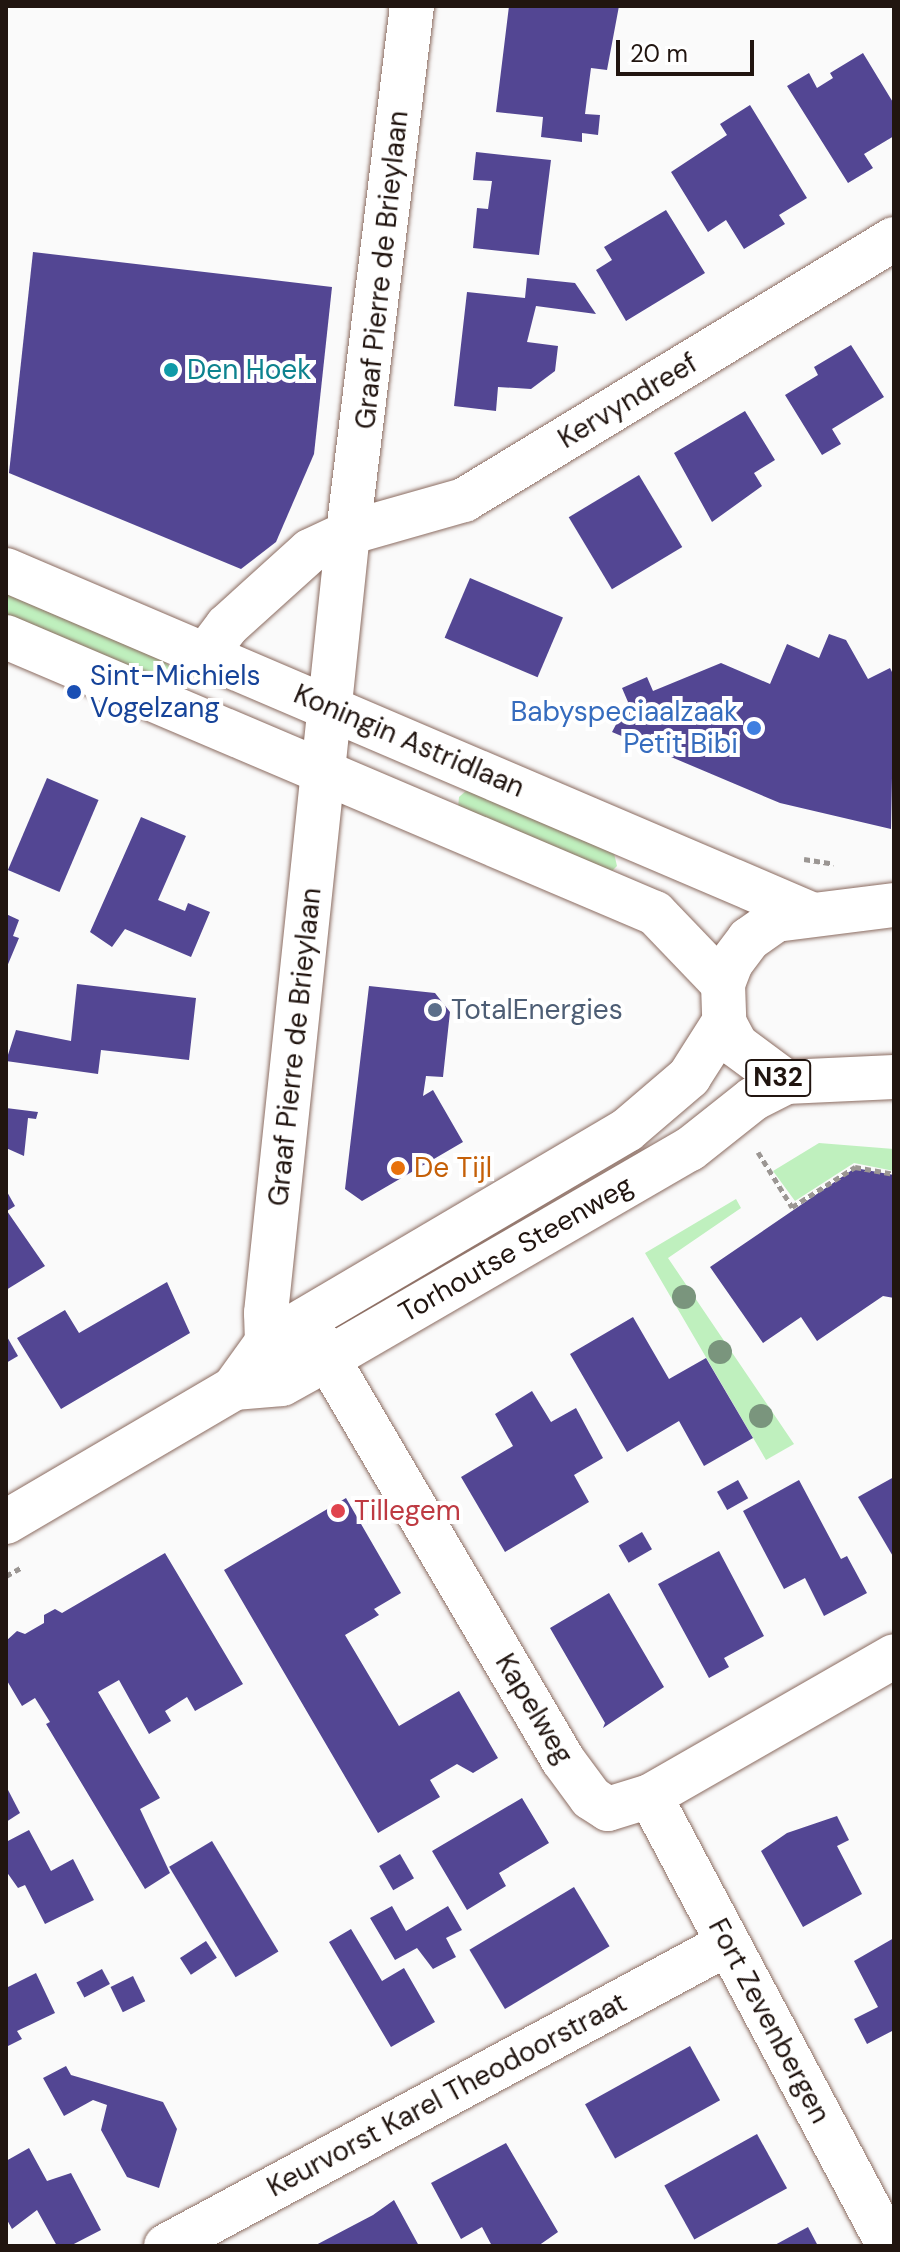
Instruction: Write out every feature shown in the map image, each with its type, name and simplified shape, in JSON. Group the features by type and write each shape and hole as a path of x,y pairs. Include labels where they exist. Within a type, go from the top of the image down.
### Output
{"street":[{"name":"Graaf Pierre de Brieylaan","path":"267,1342 266,1313 348,533 412,6"},
{"name":"Kervyndreef","path":"217,640 310,551 348,533 464,500 894,239"},
{"name":"Koningin Astridlaan","path":"6,570 217,640 332,708 811,914"},
{"path":"6,637 655,913 723,1003"},
{"name":"N32","path":"894,905 776,920 749,939 731,963 723,1003 736,1045 786,1082 894,1077"},
{"name":"Torhoutse Steenweg","path":"234,1388 267,1342 627,1130 689,1077 723,1003"},
{"name":"Torhoutse Steenweg","path":"6,1522 234,1388 289,1380 329,1358 690,1149 753,1099 786,1082"},
{"name":"Kapelweg","path":"305,1320 579,1784 608,1809 650,1796 894,1656"},
{"path":"267,1342 289,1380"},
{"name":"Fort Zevenbergen","path":"650,1796 889,2246"},
{"name":"Keurvorst Karel Theodoorstraat","path":"166,2246 727,1944"}],"path":[{"path":"753,1143 790,1208 855,1167 894,1174"}],"green space":[{"path":"6,594 164,661 173,670 172,679 166,685 6,623"},
{"path":"467,790 613,849 617,866 611,872 458,808 459,797"},
{"path":"819,1143 894,1149 894,1171 854,1163 795,1201 773,1171"},
{"path":"736,1199 741,1208 668,1258 794,1444 766,1460 645,1253"}],"building":[{"path":"509,6 619,6 607,70 591,68 585,114 600,115 598,135 582,133 582,142 541,137 543,117 496,112"},
{"path":"863,53 894,104 894,136 864,154 873,168 848,183 787,86 809,73 817,88 833,78 830,73"},
{"path":"750,105 807,198 779,215 785,224 744,249 726,220 708,232 671,172 727,135 720,124"},
{"path":"476,152 551,160 539,255 473,248 477,208 488,209 492,181 473,180"},
{"path":"666,210 705,273 626,321 596,270 612,260 604,247"},
{"name":"Den Hoek","path":"33,252 332,287 314,454 276,542 241,569 9,473"},
{"path":"527,278 575,283 596,314 536,306 527,342 558,346 555,371 531,389 498,387 496,411 454,406 467,292 525,298"},
{"path":"851,345 884,397 832,429 841,444 822,455 785,395 818,375 814,367"},
{"path":"745,411 775,460 754,473 762,486 712,522 674,453"},
{"path":"639,475 682,547 612,589 569,517"},
{"path":"470,578 563,617 538,677 445,638"},
{"name":"Babyspeciaalzaak Petit Bibi","path":"829,634 846,640 868,679 890,668 894,676 891,829 780,803 612,732 628,702 622,688 647,677 653,691 721,663 770,684 787,644 819,658"},
{"path":"47,778 99,800 59,892 8,870"},
{"path":"141,817 186,836 158,900 185,911 188,903 210,912 191,957 125,929 112,947 90,932"},
{"path":"6,914 19,920 13,936 19,938 6,969"},
{"path":"77,984 196,998 189,1060 101,1050 98,1074 6,1061 16,1030 71,1041"},
{"path":"369,986 435,993 450,1012 443,1077 426,1076 423,1096 433,1090 463,1142 362,1201 345,1189"},
{"path":"6,1108 38,1112 36,1119 28,1118 24,1156 6,1148"},
{"path":"855,1168 894,1175 894,1298 883,1296 817,1341 801,1317 763,1343 710,1267"},
{"path":"6,1190 15,1206 7,1211 45,1266 6,1290"},
{"path":"167,1282 190,1333 61,1409 17,1338 65,1310 79,1333"},
{"path":"633,1317 669,1379 706,1358 753,1438 704,1466 679,1421 627,1452 570,1354"},
{"path":"6,1335 18,1356 6,1363"},
{"path":"532,1391 551,1422 576,1408 603,1458 574,1475 589,1502 505,1552 461,1477 513,1446 495,1414"},
{"path":"894,1477 894,1558 858,1497"},
{"path":"738,1480 748,1498 727,1510 717,1492"},
{"path":"799,1480 841,1559 847,1556 867,1593 824,1616 805,1578 784,1589 743,1511"},
{"path":"346,1498 401,1593 374,1609 379,1615 345,1635 399,1726 459,1691 498,1758 473,1773 457,1764 430,1780 440,1797 378,1833 224,1570"},
{"path":"642,1532 652,1549 629,1563 619,1546"},
{"path":"719,1551 764,1636 724,1658 729,1667 709,1678 658,1584"},
{"path":"165,1553 243,1684 195,1711 187,1697 165,1711 171,1721 149,1734 119,1680 98,1692 160,1798 140,1809 170,1873 145,1889 46,1724 50,1722 35,1698 22,1706 6,1679 6,1641 17,1631 25,1634 44,1623 44,1615 55,1609 62,1613"},
{"path":"609,1593 664,1687 603,1728 605,1723 550,1628"},
{"path":"6,1786 20,1813 6,1822"},
{"path":"522,1798 549,1843 499,1873 506,1886 467,1910 432,1851"},
{"path":"837,1816 849,1840 837,1846 862,1894 803,1927 761,1851 787,1833"},
{"path":"29,1830 51,1871 73,1859 94,1900 45,1924 25,1885 18,1888 6,1871 6,1842"},
{"path":"212,1841 278,1952 236,1977 169,1867"},
{"path":"400,1854 414,1878 393,1890 379,1866"},
{"path":"574,1887 610,1946 505,2009 469,1950"},
{"path":"392,1906 406,1931 448,1906 462,1930 446,1938 456,1957 433,1969 417,1948 395,1960 370,1918"},
{"path":"351,1929 382,1981 404,1968 435,2022 391,2047 329,1942"},
{"path":"894,1938 894,2030 867,2044 854,2019 878,2007 854,1961"},
{"path":"206,1941 217,1958 191,1975 180,1958"},
{"path":"102,1969 110,1984 84,1998 76,1983"},
{"path":"36,1973 55,2013 17,2031 22,2039 6,2047 6,1988"},
{"path":"133,1976 145,2001 123,2012 111,1987"},
{"path":"690,2046 720,2100 615,2158 585,2104"},
{"path":"66,2066 71,2075 163,2102 177,2129 159,2188 127,2177 101,2130 107,2105 93,2100 64,2116 43,2078"},
{"path":"757,2134 787,2188 694,2240 664,2185"},
{"path":"506,2143 558,2232 538,2246 492,2246 482,2227 461,2239 431,2183"},
{"path":"29,2148 47,2181 71,2173 101,2230 70,2246 57,2246 37,2210 12,2229 6,2218 6,2161"},
{"path":"394,2200 419,2246 314,2246 373,2215"},
{"path":"808,2227 818,2246 773,2246"}],"place":[{"name":"Den Hoek","path":"171,370"},
{"name":"Sint-Michiels Vogelzang","path":"74,692"},
{"name":"Babyspeciaalzaak Petit Bibi","path":"754,728"},
{"name":"TotalEnergies","path":"435,1010"},
{"name":"De Tijl","path":"398,1168"},
{"name":"Tillegem","path":"338,1511"}]}
